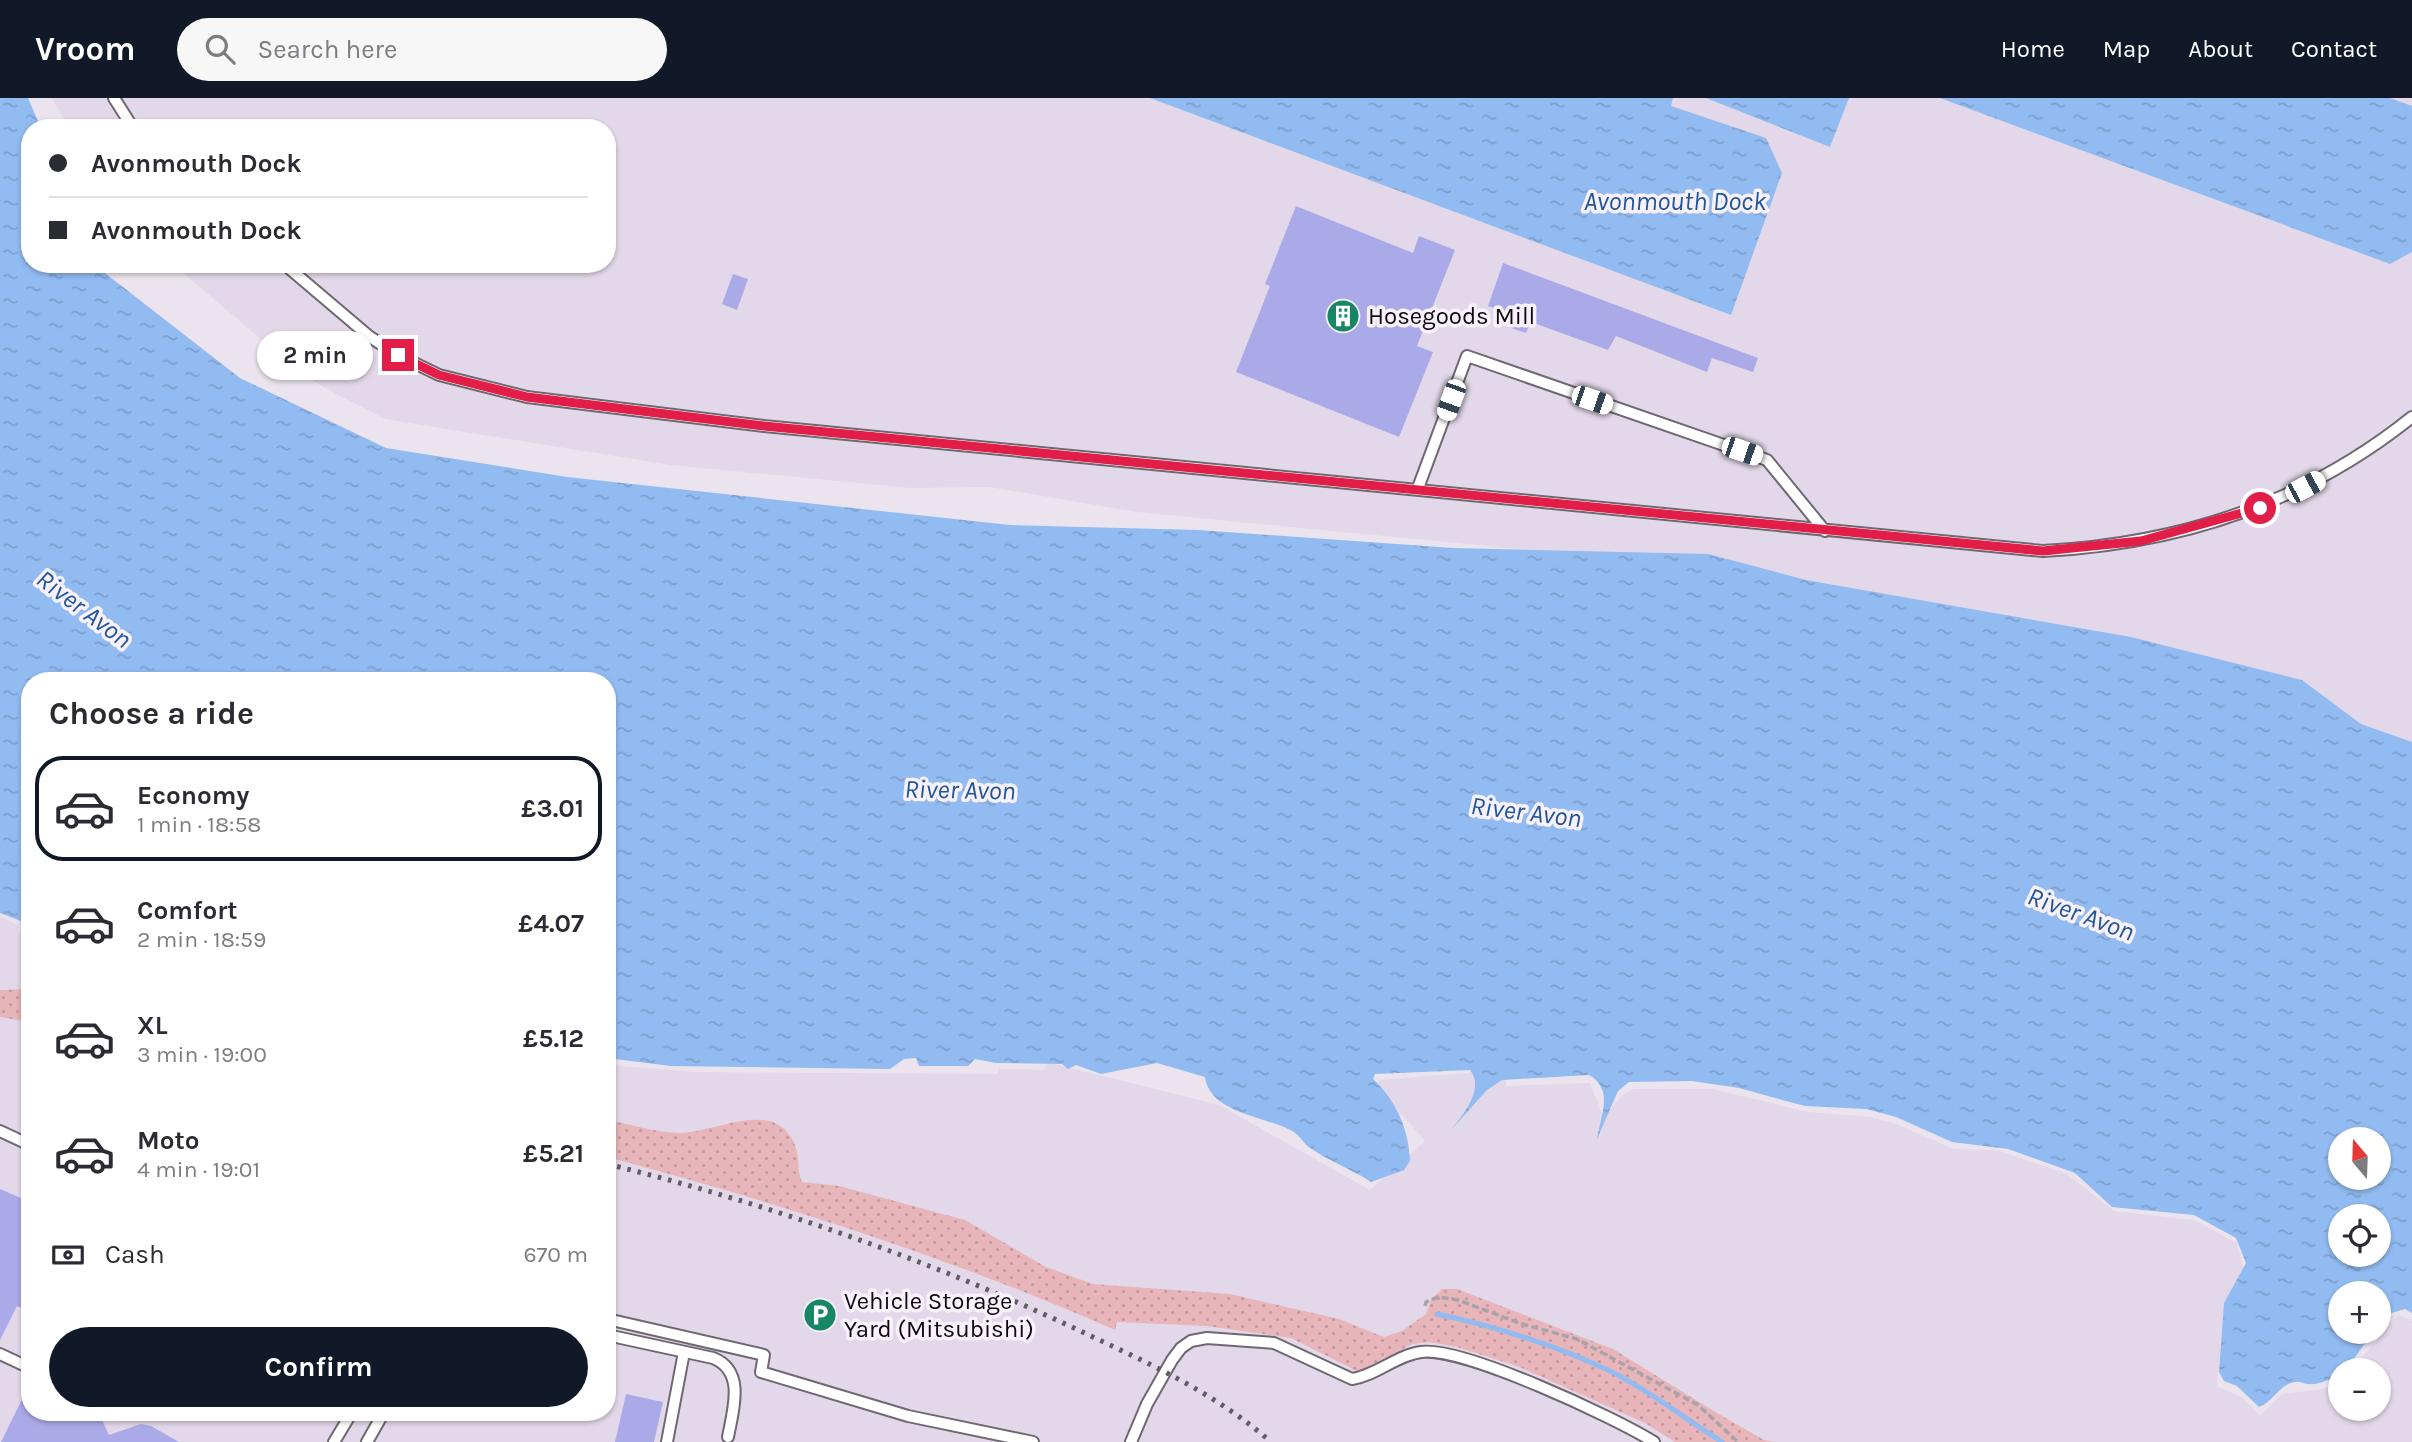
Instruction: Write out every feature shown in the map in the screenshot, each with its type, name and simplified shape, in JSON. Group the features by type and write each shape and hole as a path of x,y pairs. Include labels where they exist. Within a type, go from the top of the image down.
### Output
{"lane":[{"path":"114,98 127,119"},
{"path":"295,273 370,337 398,355 439,375 527,397 778,427 2043,551 2141,541 2215,522 2294,492 2365,453 2412,417"},
{"path":"1418,488 1467,356 1767,460 1825,531"},
{"path":"0,1131 21,1141"},
{"path":"616,1321 764,1355 761,1371 908,1416 1033,1442"},
{"path":"616,1337 713,1358 731,1369 735,1387 728,1437"},
{"path":"1131,1442 1147,1404 1181,1348 1207,1338 1274,1343 1352,1379 1421,1352 1447,1354 1539,1385 1633,1429 1654,1442"},
{"path":"667,1442 684,1352"},
{"path":"0,1354 21,1363"},
{"path":"334,1442 347,1421"},
{"path":"367,1442 379,1421"}],"path":[{"path":"1425,1306 1426,1302 1438,1297 1458,1300 1522,1324 1577,1339 1698,1405 1738,1442"}],"shaded area":[{"path":"52,98 2412,98 2412,768 1733,570 1137,512 989,487 911,488 670,465 385,419 323,387 291,365 184,273 616,273 616,119 64,119"},
{"path":"0,916 19,926 17,932 21,934 21,1421 616,1421 616,1066 695,1072 998,1074 999,1069 1045,1070 1047,1062 1219,1105 1370,1190 1425,1141 1376,1085 1380,1080 1504,1070 1506,1086 1590,1083 1604,1118 1622,1095 1634,1089 1712,1089 1809,1112 1870,1117 1894,1123 1954,1149 1997,1150 2067,1174 2114,1211 2194,1220 2237,1243 2244,1270 2224,1318 2217,1386 2243,1398 2260,1416 2282,1394 2328,1386 2328,1421 2391,1421 2391,1358 2361,1358 2373,1344 2391,1344 2391,1323 2399,1314 2412,1321 2412,1442 0,1442"},
{"path":"21,989 21,1020 0,1017 0,990"},
{"path":"750,1120 777,1124 792,1139 802,1182 839,1186 965,1220 1046,1267 1093,1284 1230,1294 1339,1319 1384,1337 1402,1331 1426,1314 1431,1299 1442,1289 1457,1289 1613,1349 1717,1413 1764,1440 1774,1442 1675,1442 1645,1423 1517,1366 1457,1347 1429,1342 1412,1344 1359,1372 1291,1338 1207,1326 1117,1322 1115,1330 927,1256 737,1194 616,1160 616,1122 677,1133"}],"water":[{"name":"River Avon","path":"0,98 28,98 37,119 21,119 21,273 105,273 240,378 386,448 567,477 1010,525 1198,530 1453,548 1708,554 1806,580 2131,637 2302,680 2361,724 2412,742 2412,1313 2405,1309 2391,1313 2391,1281 2328,1281 2328,1344 2364,1344 2355,1358 2328,1358 2328,1380 2320,1383 2290,1383 2259,1407 2237,1386 2224,1381 2219,1372 2224,1303 2246,1263 2236,1238 2194,1215 2112,1207 2075,1173 2008,1149 1952,1142 1896,1117 1866,1109 1805,1106 1739,1088 1692,1081 1629,1082 1618,1091 1597,1139 1604,1095 1597,1081 1589,1075 1502,1080 1487,1090 1451,1130 1471,1102 1474,1093 1474,1077 1470,1070 1375,1074 1373,1079 1400,1116 1410,1161 1404,1170 1371,1182 1316,1152 1294,1132 1228,1106 1217,1099 1209,1089 1205,1077 1157,1063 1101,1074 1076,1065 1068,1069 1062,1064 996,1063 975,1059 968,1066 919,1066 916,1058 904,1059 890,1069 671,1066 616,1059 616,672 21,672 21,921 0,913"},
{"name":"Avonmouth Dock","path":"1150,98 1673,98 1671,106 1766,138 1782,173 1731,315"},
{"name":"Avonmouth Dock","path":"1706,98 1849,98 1830,147"},
{"path":"1940,98 2390,98 2412,106 2412,252 2390,264"}],"building":[{"name":"Hosegoods Mill","path":"1296,206 1413,253 1419,236 1455,250 1417,346 1433,352 1399,437 1236,372 1270,286 1265,284"},
{"path":"1503,263 1758,358 1753,372 1712,358 1707,372 1616,336 1608,350 1531,322 1526,333 1508,327 1513,315 1488,306"},
{"path":"733,274 748,279 737,310 722,304"},
{"path":"0,1189 21,1198 21,1308 17,1306 0,1340"},
{"path":"626,1394 663,1402 654,1442 615,1442"},
{"path":"21,1401 21,1421 102,1421 109,1435 141,1424 151,1426 179,1442 1,1442"}],"waterway":[{"path":"1437,1314 1527,1338 1593,1363 1641,1389 1722,1442"}],"railway":[{"path":"616,1166 793,1217 975,1285 1163,1371 1230,1410 1271,1442"}],"place":[{"name":"Hosegoods Mill","path":"1343,316"},
{"name":"Vehicle Storage Yard (Mitsubishi)","path":"820,1315"}],"route":[{"path":"398,355 439,375 527,397 764,426 1337,480 1919,541 2043,551 2102,547 2185,531 2260,508"}]}
